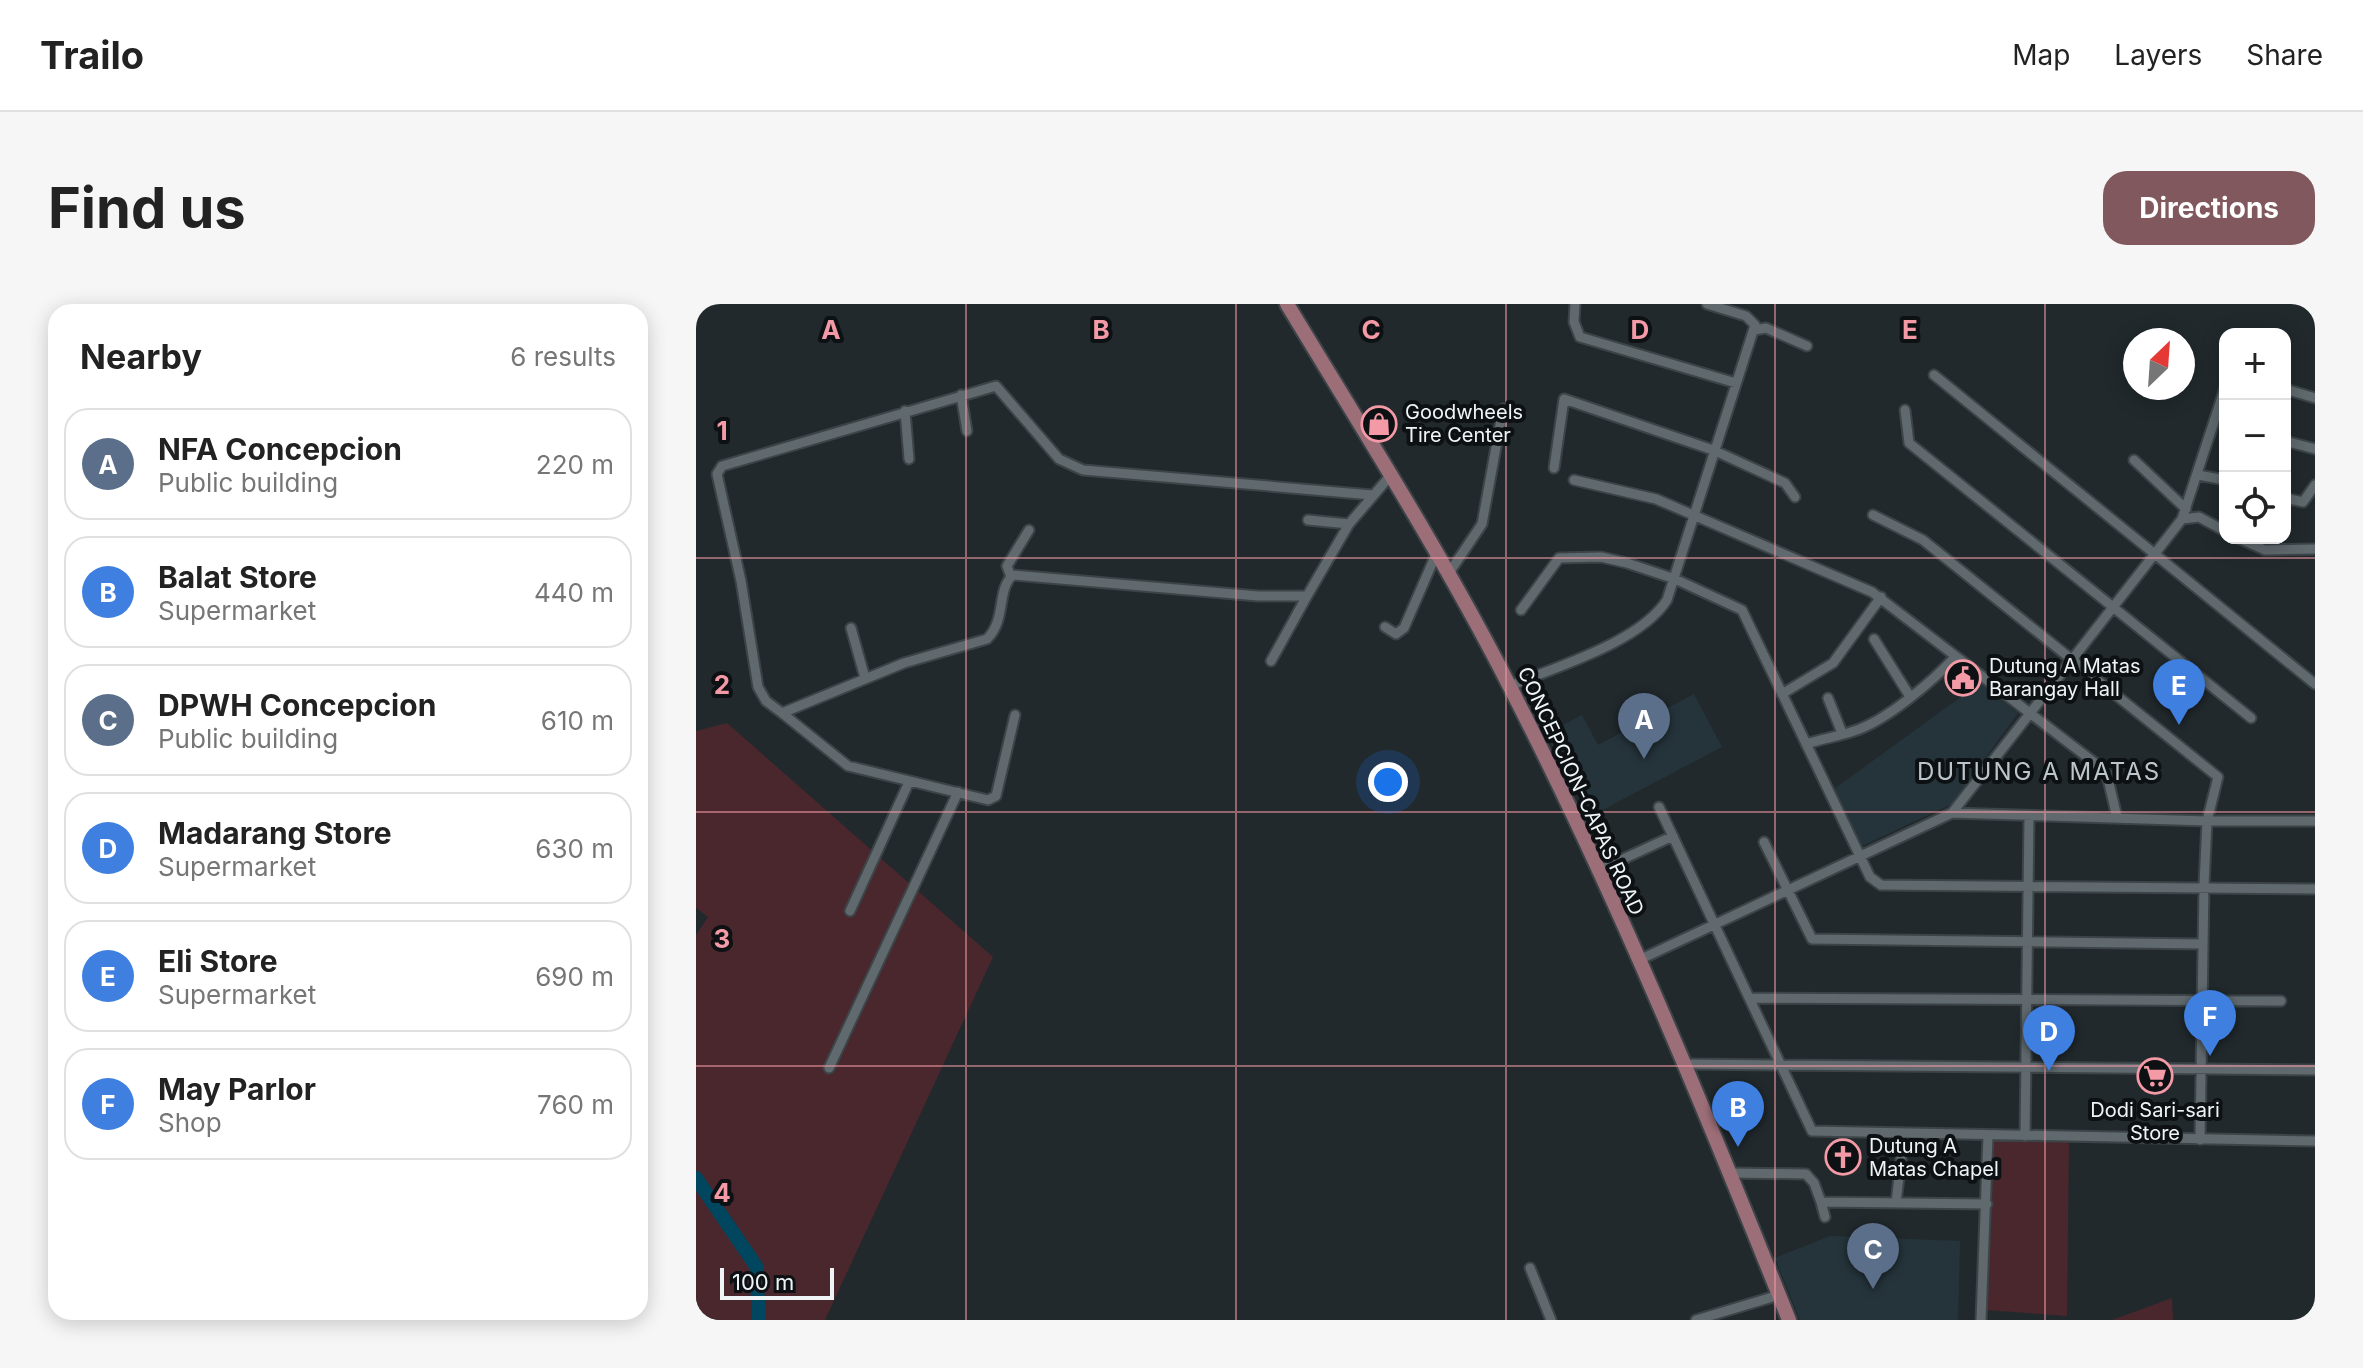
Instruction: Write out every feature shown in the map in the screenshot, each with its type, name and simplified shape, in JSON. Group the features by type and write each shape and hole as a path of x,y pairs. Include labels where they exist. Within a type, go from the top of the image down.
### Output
{"main road":[{"name":"CONCEPCION-CAPAS ROAD","path":"1287,304 1437,552 1510,686 1686,1064 1789,1320"}],"street":[{"path":"1575,304 1574,322 1580,337 1736,383"},
{"path":"1510,686 1597,649 1651,621 1667,600 1754,330 1751,319 1707,304"},
{"path":"1754,330 1766,328 1807,346"},
{"path":"1934,375 2315,684"},
{"path":"1015,715 996,796 988,800 861,771 837,760 766,701 758,687 718,470 722,466 989,386 1001,389 1025,423 1059,459 1083,470 1372,495"},
{"path":"2291,391 2315,398"},
{"path":"961,395 967,431"},
{"path":"1554,468 1564,399 1713,450 1785,483 1795,497"},
{"path":"1449,573 1482,524 1503,409"},
{"path":"1905,410 1909,443 2251,718"},
{"path":"905,411 909,459"},
{"path":"1952,813 2184,514 2219,426"},
{"path":"2291,443 2315,449"},
{"path":"2134,460 2184,514 2199,517 2219,528"},
{"path":"2198,475 2219,479"},
{"path":"1271,661 1349,524 1390,476"},
{"path":"1574,480 1656,499 1694,518 1844,578 1881,597 2107,775 2117,817"},
{"path":"2291,499 2303,502 2315,485"},
{"path":"1873,515 1923,540 2215,772 2219,783 2207,821 2204,885 2200,1140"},
{"path":"1308,520 1349,524"},
{"path":"1011,577 1007,566 1029,530"},
{"path":"2252,544 2265,550 2310,551 2315,561"},
{"path":"1385,627 1396,634 1404,628 1437,552"},
{"path":"1521,610 1556,562 1566,556 1601,557 1675,579 1742,610 1870,877 1881,885 2204,885 2315,889"},
{"path":"782,713 865,678 949,648 987,639 1001,618 1005,586 1011,577 1022,573 1258,596 1307,596"},
{"path":"1782,694 1835,661 1881,597"},
{"path":"851,628 865,678"},
{"path":"1874,639 1909,695"},
{"path":"1806,744 1863,728 1955,657"},
{"path":"1828,698 1842,733"},
{"path":"850,911 909,782"},
{"path":"829,1068 958,792"},
{"path":"1659,807 1751,998 1806,1125 1818,1133 2315,1141"},
{"path":"1639,960 1952,813 2315,821"},
{"path":"2025,1136 2029,816"},
{"path":"1597,871 1673,836"},
{"path":"1764,842 1812,939 2203,944"},
{"path":"1751,998 2281,1001"},
{"path":"1686,1064 2315,1070"},
{"path":"1981,1320 1988,1136"},
{"path":"1896,1203 1901,1159"},
{"path":"1732,1173 1806,1174 1814,1183 1825,1217"},
{"path":"1821,1202 1987,1204"},
{"path":"1530,1268 1551,1320"},
{"path":"1696,1320 1779,1295"}],"shaded area":[{"path":"1980,683 2018,713 1952,804 1864,845 1858,844 1834,789"},
{"path":"1694,694 1722,747 1591,816 1546,734 1582,715 1598,745"},
{"path":"727,723 993,957 825,1320 696,1320 696,935 708,917 696,908 696,731"},
{"path":"1992,1140 2069,1142 2067,1316 1986,1310"},
{"path":"1830,1236 1960,1241 1958,1320 1800,1320 1775,1258"},
{"path":"2172,1298 2173,1320 2112,1320"}],"waterway":[{"path":"696,1178 756,1266 759,1320"}],"place":[{"name":"Goodwheels Tire Center","path":"1379,424"},
{"name":"Dutung A Matas Barangay Hall","path":"1963,678"},
{"name":"Eli Store","path":"2179,725"},
{"name":"NFA Concepcion","path":"1644,759"},
{"name":"May Parlor","path":"2210,1056"},
{"name":"Madarang Store","path":"2049,1071"},
{"name":"Dodi Sari-sari Store","path":"2155,1076"},
{"name":"Balat Store","path":"1738,1147"},
{"name":"Dutung A Matas Chapel","path":"1843,1157"},
{"name":"DPWH Concepcion","path":"1873,1289"}],"district":[{"name":"DUTUNG A MATAS","path":"2039,772"}]}
